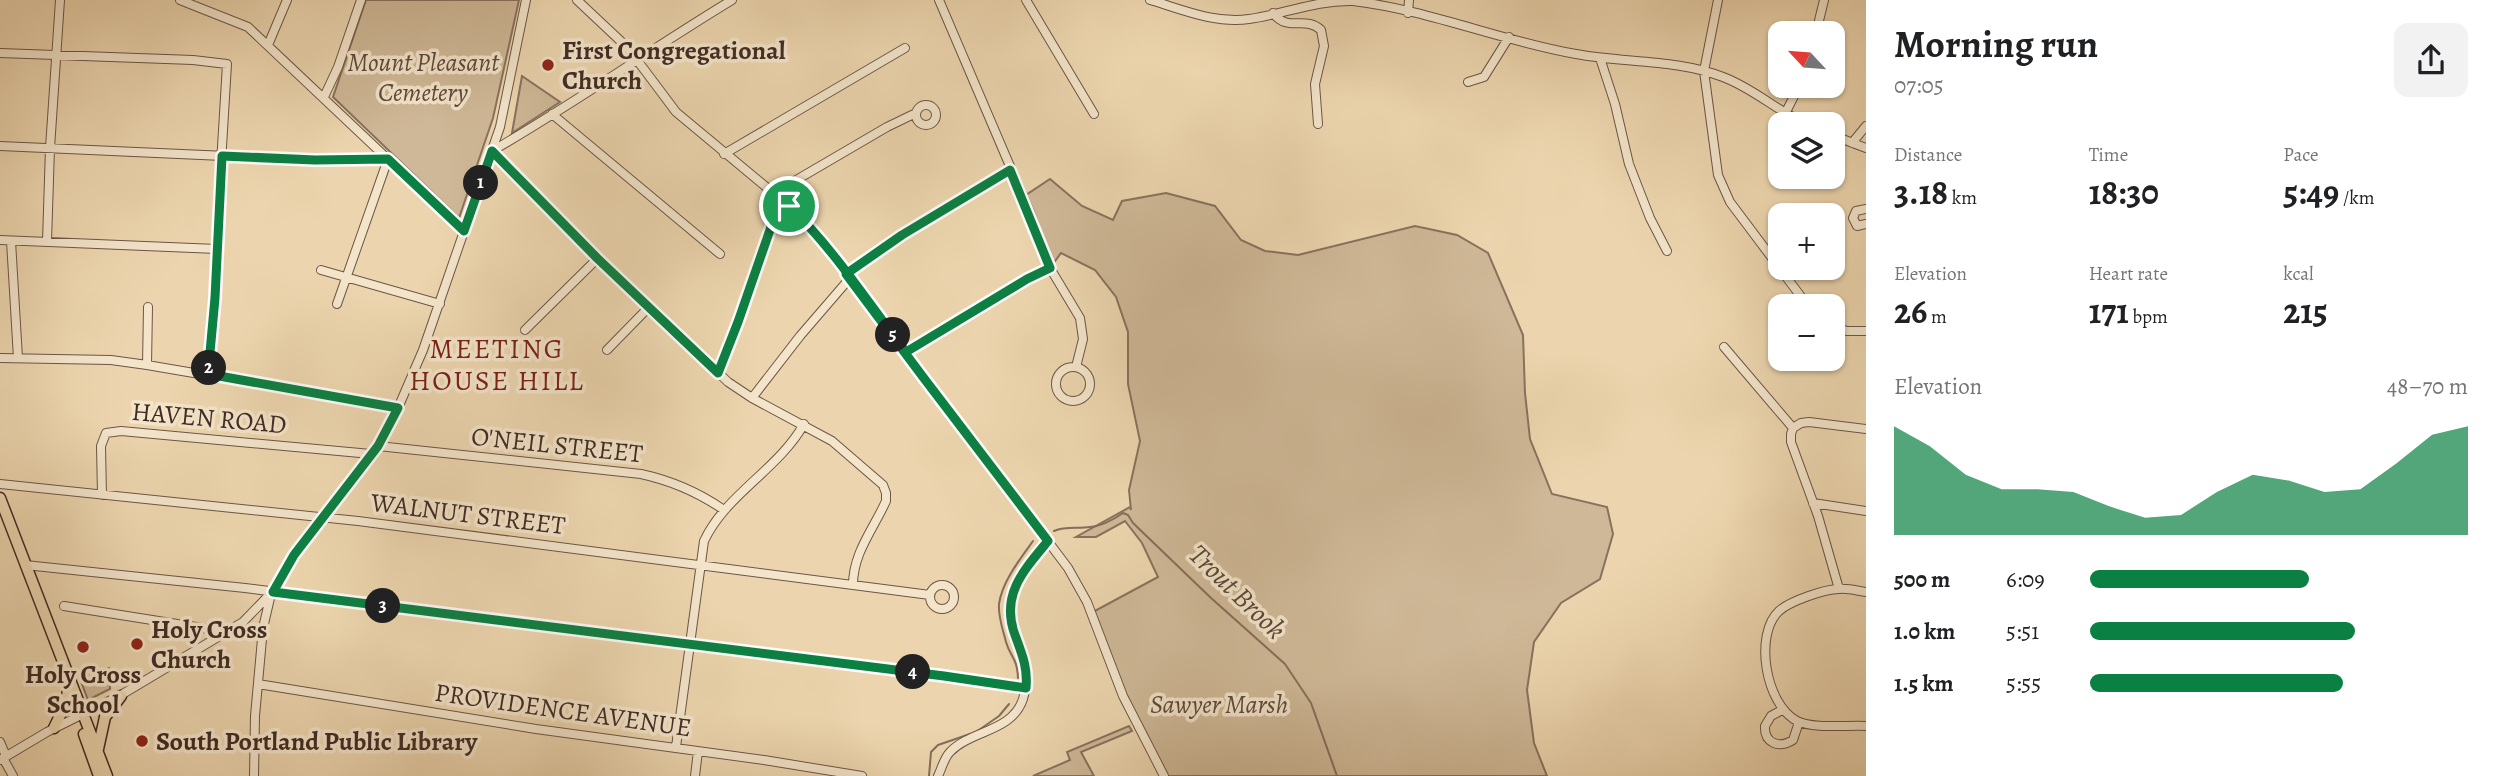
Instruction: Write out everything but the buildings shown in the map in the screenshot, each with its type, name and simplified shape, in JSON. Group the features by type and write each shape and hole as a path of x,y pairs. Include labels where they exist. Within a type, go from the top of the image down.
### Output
{"main road":[{"path":"0,498 58,655 68,691 107,776"},
{"path":"58,655 71,678 99,776"},
{"path":"54,728 65,705 68,691"},
{"path":"98,752 105,718 121,695"}],"street":[{"path":"47,242 60,0"},
{"path":"180,0 241,22 464,231"},
{"path":"268,45 287,0"},
{"path":"324,97 338,67 361,0"},
{"path":"254,776 263,628 273,592 294,555 378,446 424,350 500,127 526,0"},
{"path":"577,0 615,34 676,113 789,206 818,237 906,352 1048,541 1087,602 1123,696 1164,776"},
{"path":"492,151 732,0"},
{"path":"939,0 1050,268 1082,325 1083,339 1076,368"},
{"path":"1026,0 1094,114"},
{"path":"1150,0 1200,15 1234,20 1251,19 1328,1 1353,1 1574,54 1704,71 1738,83 1782,112"},
{"path":"1408,13 1409,0"},
{"path":"1718,0 1704,71 1718,175 1723,189 1799,294"},
{"path":"1819,21 1825,0"},
{"path":"1273,13 1285,24 1311,24 1321,30 1324,47 1315,84 1318,124"},
{"path":"1468,82 1484,77 1510,37"},
{"path":"724,154 905,48"},
{"path":"0,53 194,60 227,64 215,298 208,374"},
{"path":"1600,58 1615,104 1629,164 1650,218 1667,251"},
{"path":"774,193 916,113"},
{"path":"552,114 720,254"},
{"path":"1852,143 1866,126"},
{"path":"1845,140 1866,148"},
{"path":"0,146 315,160 388,159"},
{"path":"492,151 597,258 718,373 752,398 832,441 883,485 886,493 881,513 858,556 853,572 853,585"},
{"path":"337,304 388,159"},
{"path":"752,398 848,276 902,235 1010,170"},
{"path":"718,373 771,227 777,216 789,206"},
{"path":"1866,209 1859,209 1853,218 1857,226 1866,224"},
{"path":"0,240 217,249"},
{"path":"11,241 18,358"},
{"path":"525,330 597,258"},
{"path":"906,352 1050,268"},
{"path":"321,270 439,304"},
{"path":"147,365 148,307"},
{"path":"607,350 649,307"},
{"path":"1845,330 1866,331"},
{"path":"1724,347 1793,428"},
{"path":"0,358 111,360 208,374 398,408"},
{"path":"1076,368 1086,372 1090,388 1084,398 1073,402 1059,395 1056,382 1062,372 1076,368"},
{"path":"1839,589 1791,442 1791,434 1793,428 1809,422 1866,429"},
{"path":"676,747 704,541 712,523 785,451 804,424"},
{"name":"HAVEN ROAD","path":"102,495 101,446 106,433 121,431 371,454"},
{"name":"O'NEIL STREET","path":"378,446 641,474 682,486 724,510"},
{"name":"WALNUT STREET","path":"0,484 322,518 930,595"},
{"path":"1813,503 1866,511"},
{"path":"939,776 948,754 956,746 999,725 1015,713 1023,702 1027,667 1010,621 1009,602 1026,570 1048,541"},
{"path":"25,565 273,592 1026,688"},
{"path":"1866,592 1839,589 1802,599 1782,608 1773,618 1768,637 1767,677 1771,691 1782,710 1800,722 1866,726"},
{"path":"3,758 54,728 121,695 222,635 243,622 273,592"},
{"path":"64,606 160,620 215,631 222,635"},
{"name":"PROVIDENCE AVENUE","path":"258,684 536,729 676,747 862,776"},
{"path":"1782,710 1771,716 1765,726 1768,739 1774,744 1781,745 1793,740 1800,722"},
{"path":"0,742 3,758 13,776"},
{"path":"695,776 698,751"}],"green space":[{"name":"Mount Pleasant Cemetery","path":"366,0 519,0 493,118 459,218 333,97"},
{"path":"522,76 560,102 512,133"},
{"name":"Sawyer Marsh","path":"1050,179 1082,206 1113,220 1122,201 1166,193 1215,206 1241,240 1265,251 1298,255 1415,226 1457,235 1488,253 1523,335 1530,439 1552,494 1607,507 1613,534 1600,579 1561,603 1534,642 1527,690 1534,743 1547,776 1164,776 1136,724 1091,613 1158,577 1142,543 1125,521 1096,537 1076,537 1130,507 1131,510 1129,490 1140,441 1128,384 1128,332 1116,297 1095,270 1061,253 1050,268 1023,197"},
{"path":"87,665 103,670 109,668 110,689 88,700 77,671"},
{"path":"1129,726 1132,731 1081,752 1094,776 1033,776 1070,760 1067,752"}],"waterway":[{"name":"Trout Brook","path":"1054,531 1086,528 1107,522 1123,513 1128,515 1133,523 1211,598 1285,664 1311,703 1337,776"},
{"name":"Trout Brook","path":"1018,678 1002,628 999,604 1008,579 1033,541"},
{"name":"Trout Brook","path":"976,732 999,716 1009,704"},
{"name":"Trout Brook","path":"929,776 931,752 938,745 970,734"}],"place":[{"name":"First Congregational Church","path":"548,65"},
{"name":"Holy Cross Church","path":"137,644"},
{"name":"Holy Cross School","path":"83,647"},
{"name":"South Portland Public Library","path":"142,741"}],"district":[{"name":"MEETING HOUSE HILL","path":"497,365"}],"route":[{"path":"789,206 777,216 771,227 718,373 597,258 492,151 464,231 388,159 315,160 222,156 217,272 208,374 398,408 378,446 294,555 276,582 273,592 472,615 1026,688 1027,667 1010,621 1009,602 1026,570 1048,541 846,274 868,257 902,235 1010,170 1030,213 1050,268 906,352 850,278 829,250 789,206"}]}
